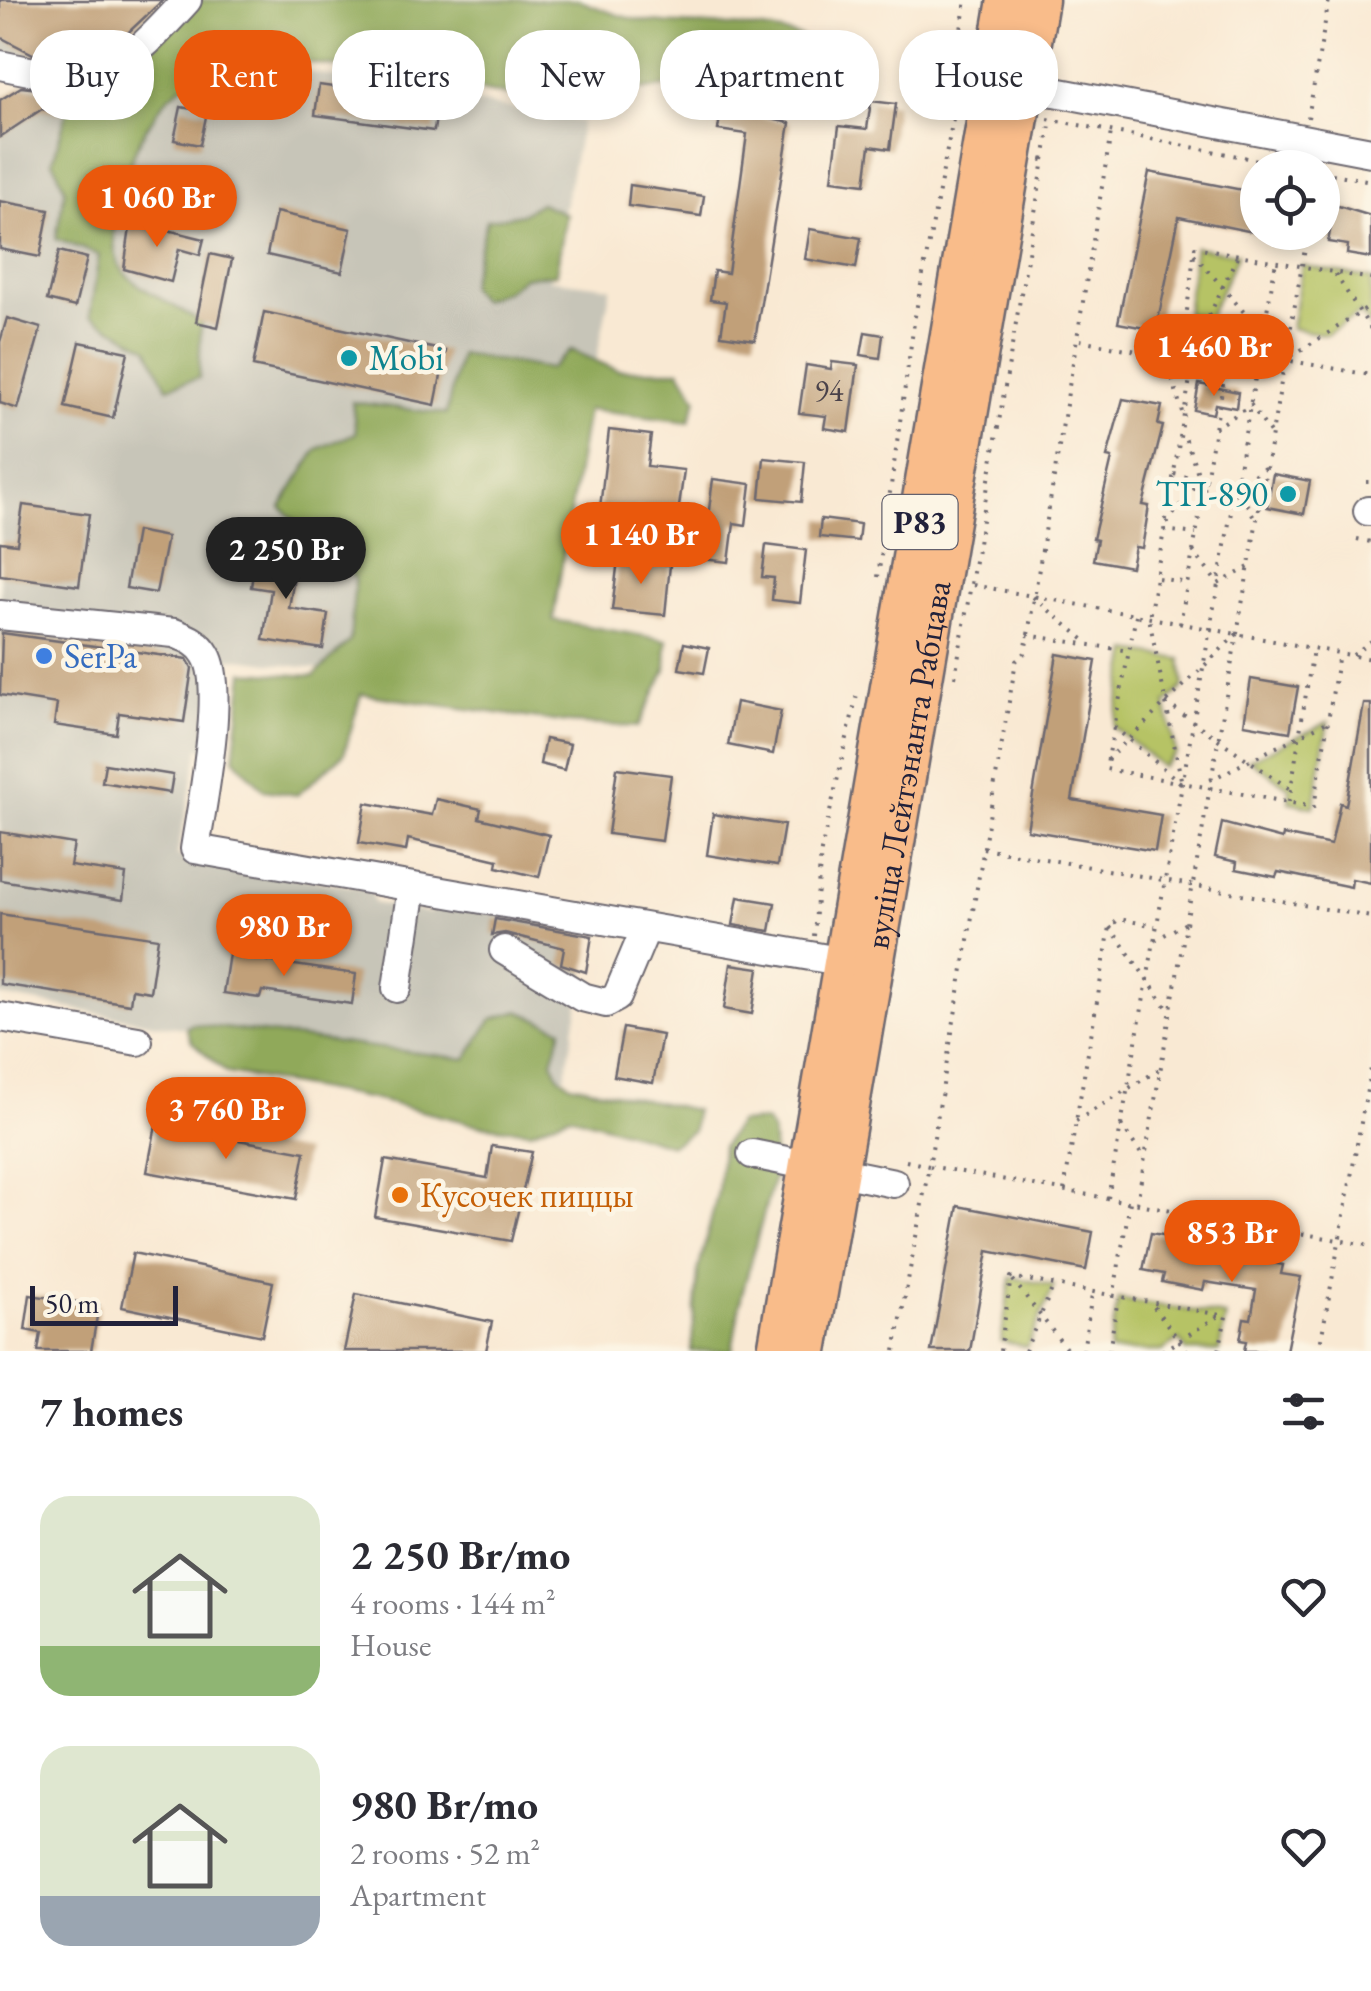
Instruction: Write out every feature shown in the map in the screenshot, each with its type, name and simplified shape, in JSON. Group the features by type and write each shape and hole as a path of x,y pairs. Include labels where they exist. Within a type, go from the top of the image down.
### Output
{"highway":[{"name":"вуліца Лейтэнанта Рабцава","path":"1008,0 1012,30"},
{"name":"вуліца Лейтэнанта Рабцава","path":"1033,30 1038,0"},
{"name":"вуліца Лейтэнанта Рабцава","path":"807,1351 846,962 1016,120"},
{"name":"вуліца Лейтэнанта Рабцава","path":"778,1351 826,1169 1017,120"}],"street":[{"path":"0,65 63,76 106,71 142,50 186,0"},
{"path":"1058,102 1371,152"},
{"path":"0,615 174,634 194,640 206,654 212,672 210,750 196,850 846,962"},
{"path":"397,988 412,887"},
{"path":"504,950 582,997 606,1003 618,997 646,928"},
{"path":"0,1017 138,1041"},
{"path":"752,1154 826,1169 896,1172"}],"path":[{"path":"1308,119 1329,0"},
{"path":"1058,111 1111,132 1240,157"},
{"path":"895,1351 1016,661 1025,653 1111,132"},
{"path":"875,594 915,316 948,144"},
{"path":"1340,175 1371,181"},
{"path":"1165,357 1182,342 1195,247 1371,279"},
{"path":"1101,1351 1109,1350 1305,250"},
{"path":"1194,254 1285,360"},
{"path":"1182,784 1149,618 1196,344 1238,254"},
{"path":"1108,1198 1276,261"},
{"path":"1333,272 1371,328"},
{"path":"1285,360 1371,306"},
{"path":"1229,351 1263,338"},
{"path":"1078,340 1226,370"},
{"path":"1182,342 1371,375"},
{"path":"1180,624 1229,351"},
{"path":"1165,357 1184,417"},
{"path":"1251,405 1272,436"},
{"path":"1215,428 1251,405"},
{"path":"1182,427 1203,479"},
{"path":"1174,474 1236,486 1266,467"},
{"path":"1164,528 1203,479"},
{"path":"1236,486 1257,521"},
{"path":"1164,528 1196,534"},
{"path":"1356,539 1371,542"},
{"path":"1193,551 1218,584"},
{"path":"1218,584 1248,568"},
{"path":"1156,578 1188,583"},
{"path":"965,584 1371,658"},
{"path":"1032,596 1090,645"},
{"path":"1136,615 1106,769 1209,789 1314,807 1340,652"},
{"path":"1108,760 1237,634"},
{"path":"1027,635 1129,651"},
{"path":"1353,655 1371,641"},
{"path":"1289,802 1313,648"},
{"path":"1166,704 1290,789"},
{"path":"1210,780 1328,722"},
{"path":"1114,727 1182,784"},
{"path":"983,848 1371,917"},
{"path":"1064,1190 1110,927 1119,920 1157,926"},
{"path":"1154,940 1186,923"},
{"path":"1110,927 1170,1012"},
{"path":"1319,1351 1371,1068"},
{"path":"1076,1121 1160,1069"},
{"path":"1121,1125 1144,1158"},
{"path":"896,1172 929,1166 1371,1246"},
{"path":"1011,1277 1226,1316 1219,1351"},
{"path":"1011,1277 1068,1351"},
{"path":"1000,1351 1011,1277"},
{"path":"1025,1351 1054,1286"},
{"path":"1083,1351 1092,1294"},
{"path":"1153,1305 1187,1351"},
{"path":"1162,1351 1220,1315"}],"shaded area":[{"path":"0,0 167,0 141,30 30,30 30,60 0,52"},
{"path":"174,73 174,120 312,120 312,73 332,76 332,120 485,120 485,104 505,107 505,120 582,121 549,279 611,287 530,696 231,658 218,751 199,748 177,856 371,890 374,903 430,913 439,903 593,930 565,1077 169,1026 0,996 0,100 25,84 30,85 30,120 154,120 154,91"}],"green space":[{"path":"194,0 578,0 629,18 766,30 660,30 660,88 640,90 640,30 505,30 505,94 485,91 485,30 332,30 332,66 312,63 312,30 174,30 174,93 154,117 154,45"},
{"path":"65,120 152,120 127,171 118,200 115,252 129,277 201,322 199,378 167,387 148,348 90,316 99,255 56,239 65,189 53,161"},
{"path":"540,203 566,214 556,274 524,277 506,291 480,300 469,286 487,220 521,214"},
{"path":"1195,247 1238,254 1208,318 1186,313"},
{"path":"1302,265 1371,279 1371,329 1361,313 1326,335 1291,328"},
{"path":"571,350 617,370 680,370 697,399 689,422 587,410 553,620 667,640 666,670 638,727 568,723 361,694 344,754 297,795 264,790 234,758 244,672 314,676 350,641 355,578 281,507 317,449 356,433 352,402 446,414 460,354 550,369"},
{"path":"1129,651 1181,659 1184,686 1166,704 1176,753 1162,767 1114,727"},
{"path":"1328,722 1314,807 1289,802 1290,788 1249,760"},
{"path":"519,1011 562,1029 552,1061 559,1076 571,1084 695,1110 693,1131 671,1145 570,1115 531,1131 478,1125 372,1099 227,1073 192,1042 186,1028 192,1024 466,1059 492,1019"},
{"path":"765,1121 772,1131 776,1169 741,1298 732,1351 691,1351 698,1272 718,1191 722,1147 738,1123"},
{"path":"1011,1277 1054,1286 1027,1347 1001,1341"},
{"path":"1118,1299 1226,1316 1219,1351 1187,1351 1179,1340 1162,1351 1109,1351"}],"building":[{"path":"0,0 163,0 131,30 30,30 30,52 0,37"},
{"path":"319,85 332,87 332,117 315,115"},
{"path":"21,87 30,88 30,117 0,137 0,100"},
{"path":"879,102 896,104 890,149 870,146 865,184 832,180 839,126 867,129 868,120 879,120"},
{"path":"178,120 205,120 200,145 174,140"},
{"path":"352,120 436,120 434,131"},
{"path":"719,120 790,123 755,340 721,335 726,302 710,300 714,271 728,273 747,134 718,130"},
{"path":"1149,172 1240,190 1240,229 1179,217 1156,330 1118,323"},
{"path":"630,185 704,196 701,216 628,206"},
{"path":"0,201 49,210 40,257 0,249"},
{"path":"1340,207 1371,216 1371,258 1347,254 1348,245 1340,244"},
{"path":"276,212 351,229 342,272 267,255"},
{"path":"131,221 204,239 200,255 179,249 171,282 124,269"},
{"path":"810,229 861,238 856,268 805,259"},
{"path":"59,251 87,258 75,307 47,300"},
{"path":"210,254 232,259 218,327 196,322"},
{"name":"Mobi","path":"264,312 446,351 435,405 253,366"},
{"path":"7,318 41,328 18,409 0,403 0,342"},
{"path":"865,332 883,335 880,358 861,355"},
{"path":"80,342 128,352 113,418 65,407"},
{"path":"832,362 858,365 849,432 824,428 826,416 799,413 806,365 831,369"},
{"path":"1199,384 1238,392 1236,408 1215,404 1213,414 1194,410"},
{"path":"1123,399 1162,406 1158,425 1163,426 1143,505 1149,506 1142,548 1135,547 1131,567 1093,560 1097,540 1093,539 1112,458 1107,457"},
{"path":"609,430 651,435 647,466 684,470 678,514 636,508 631,544 589,537 594,507 600,508"},
{"path":"764,458 805,462 801,502 760,498"},
{"name":"ТП-890","path":"1273,474 1310,481 1304,514 1267,507"},
{"path":"713,479 751,484 746,525 734,523 729,562 694,558 698,524 707,525"},
{"path":"23,505 89,514 79,586 0,575 0,542 17,544"},
{"path":"821,519 860,524 858,541 819,537"},
{"path":"136,531 167,537 156,593 126,588"},
{"path":"766,545 806,550 800,603 772,600 774,578 762,577"},
{"path":"257,546 298,553 289,608 328,614 323,649 263,640 271,590 251,587"},
{"path":"618,559 670,565 665,615 612,610"},
{"path":"2,633 187,659 192,668 184,722 119,713 116,734 54,725 57,704 0,695"},
{"path":"684,643 709,648 704,673 679,669"},
{"path":"1057,654 1096,661 1072,800 1161,815 1155,851 1027,830"},
{"path":"1251,679 1298,687 1290,732 1244,724"},
{"path":"736,702 781,711 773,754 728,745"},
{"path":"1364,704 1371,704 1371,883 1352,879 1351,887 1278,872 1276,877 1236,869 1237,862 1215,857 1222,823 1282,839 1283,835 1331,845 1340,803 1346,805"},
{"path":"545,739 570,744 564,770 540,764"},
{"path":"105,764 173,775 170,793 102,782"},
{"path":"617,768 671,775 662,841 608,834"},
{"path":"436,799 481,809 479,818 549,835 539,877 497,867 498,860 408,839 406,851 359,843 366,803 432,815"},
{"path":"713,814 784,825 777,866 707,855"},
{"path":"0,832 74,844 70,866 126,874 123,900 0,880"},
{"path":"738,897 775,903 770,931 733,925"},
{"path":"0,914 158,938 150,992 132,989 130,1004 0,984"},
{"path":"495,919 592,936 586,972 561,964 564,948 505,933 492,935"},
{"path":"230,947 268,952 267,961 356,974 352,1004 262,991 260,998 223,993"},
{"path":"731,964 759,968 752,1014 724,1009"},
{"path":"623,1028 662,1035 653,1083 614,1076"},
{"path":"156,1125 305,1152 296,1199 147,1172"},
{"path":"492,1146 532,1152 511,1241 375,1217 385,1160 487,1178"},
{"path":"958,1206 1093,1232 1086,1270 988,1251 970,1351 931,1351"},
{"path":"1151,1233 1174,1237 1173,1242 1233,1249 1232,1255 1283,1265 1281,1274 1301,1277 1286,1351 1244,1351 1246,1341 1240,1340 1244,1318 1251,1319 1256,1290 1205,1282 1203,1290 1162,1282 1164,1274 1143,1270"},
{"path":"133,1253 273,1282 262,1336 122,1307"},
{"path":"356,1294 492,1322 486,1351 344,1351"},
{"path":"30,1295 99,1305 91,1351 38,1351 41,1333 25,1330"}],"place":[{"name":"Mobi","path":"349,358"},
{"name":"ТП-890","path":"1288,494"},
{"name":"SerPa","path":"44,656"},
{"name":"Кусочек пиццы","path":"400,1195"}]}
